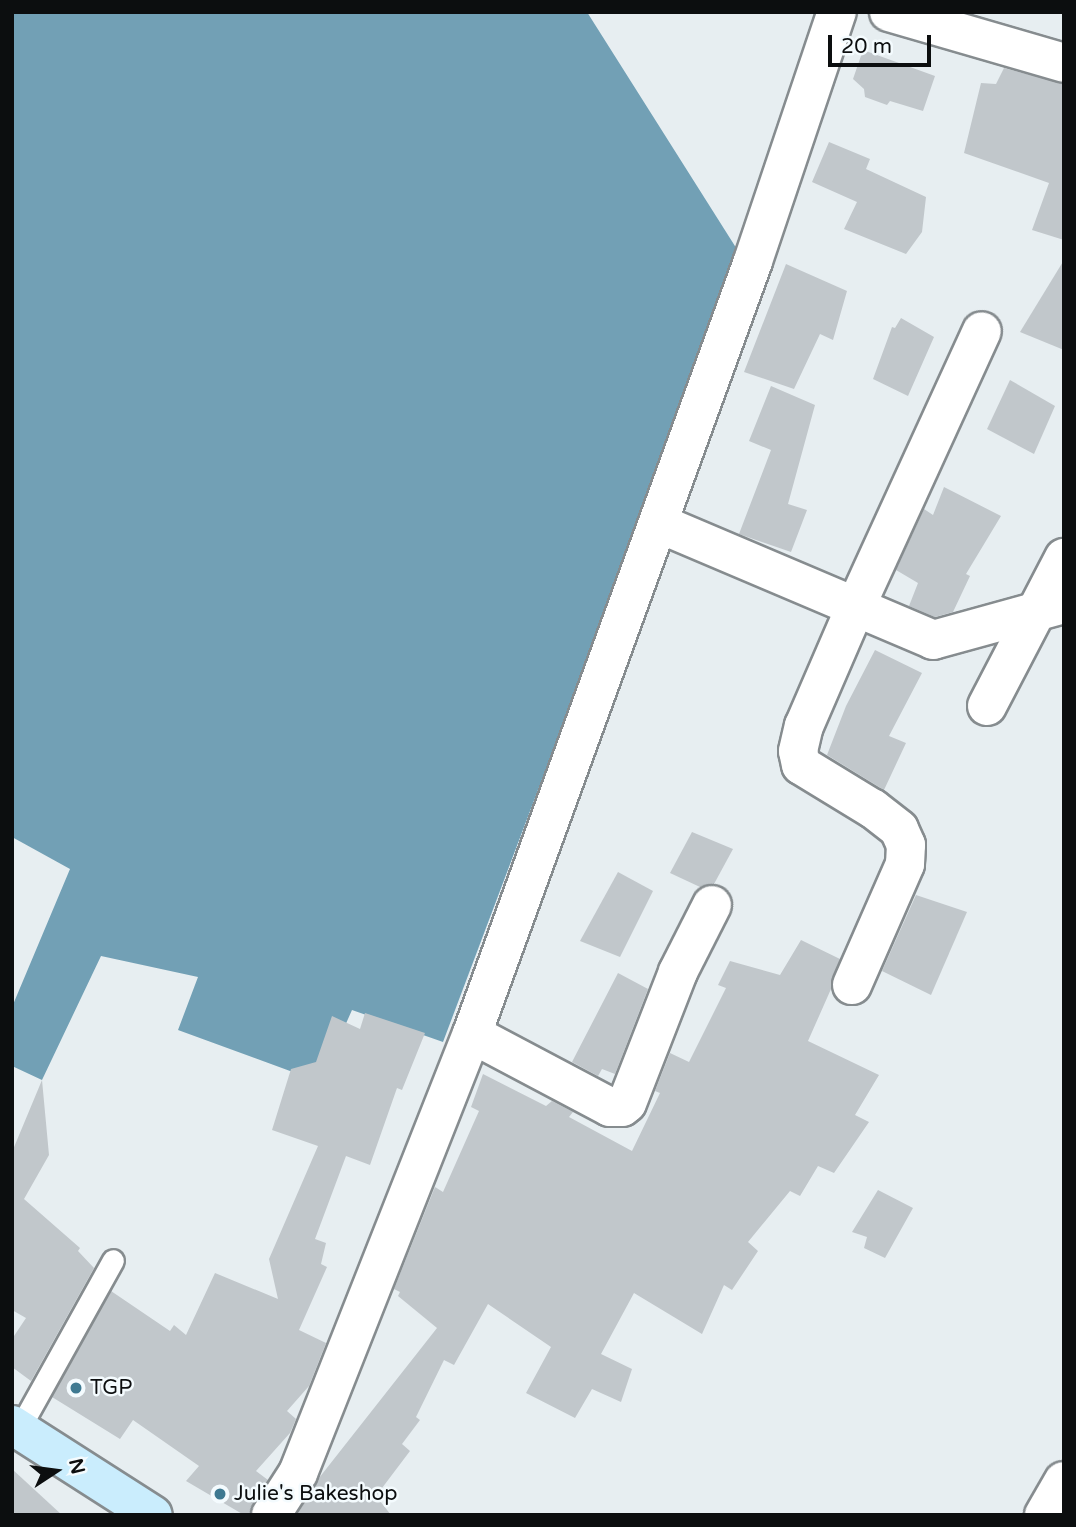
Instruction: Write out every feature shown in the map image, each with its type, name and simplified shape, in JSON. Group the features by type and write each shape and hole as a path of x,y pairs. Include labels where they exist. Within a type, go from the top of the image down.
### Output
{"main road":[{"path":"16,1427 153,1515"}],"street":[{"path":"271,1515 298,1472 472,1034 753,261 837,12"},
{"path":"889,12 1064,63"},
{"path":"852,985 905,864 906,845 899,829 873,808 801,765 799,751 804,726 856,606 982,331"},
{"path":"658,523 933,640 1049,609"},
{"path":"987,706 1049,609 1064,558"},
{"path":"472,1034 610,1107 622,1107 627,1103 678,972 712,905"}],"lane":[{"path":"16,1427 113,1260"}],"water":[{"path":"12,12 587,12 740,254 443,1042 352,1010 320,1082 178,1030 198,977 101,956 42,1080 12,1066 12,1007 70,869 12,837"}],"building":[{"path":"863,50 935,76 923,111 890,101 887,105 865,97 864,89 853,79"},
{"path":"1004,68 1064,84 1064,240 1032,230 1049,183 964,153 981,83 996,84"},
{"path":"829,142 870,159 866,169 926,197 922,232 906,254 844,229 857,202 812,182"},
{"path":"1064,260 1064,350 1020,332"},
{"path":"786,264 847,291 833,340 820,334 794,389 744,372"},
{"path":"901,318 934,337 908,396 873,379 892,327 895,328"},
{"path":"1010,380 1055,406 1034,454 987,429"},
{"path":"771,386 815,405 788,504 807,510 791,552 739,534 771,450 749,441"},
{"path":"944,487 1001,516 966,574 970,576 953,612 935,617 909,606 918,583 896,570 924,509 933,515"},
{"path":"875,650 922,673 889,736 906,743 884,790 827,755 846,706"},
{"path":"692,832 733,849 714,884 700,887 670,873"},
{"path":"618,872 653,891 620,957 580,941"},
{"path":"916,895 967,912 931,995 882,971"},
{"path":"801,940 840,959 831,989 808,1041 879,1075 855,1115 869,1122 834,1173 818,1166 800,1196 790,1191 748,1242 758,1251 732,1290 724,1285 702,1334 634,1293 601,1354 632,1369 621,1402 592,1389 575,1418 526,1393 551,1347 488,1304 454,1365 444,1360 416,1417 420,1420 402,1444 410,1451 376,1496 391,1515 297,1515 319,1478 437,1328 398,1296 400,1292 394,1289 435,1187 443,1192 479,1111 471,1107 483,1074 546,1106 552,1101 573,1112 569,1117 632,1151 660,1093 655,1091 670,1053 689,1062 726,988 718,985 730,961 780,975"},
{"path":"618,973 648,989 615,1074 602,1069 598,1076 572,1062"},
{"path":"365,1013 425,1033 402,1090 397,1088 370,1165 346,1156 315,1239 326,1243 321,1264 327,1267 299,1330 326,1343 309,1386 287,1411 296,1419 290,1433 256,1471 268,1480 249,1515 244,1515 186,1481 199,1466 133,1420 120,1439 52,1397 111,1291 170,1331 174,1325 186,1335 215,1273 278,1299 269,1259 318,1146 272,1130 291,1069 316,1062 332,1016 360,1029"},
{"path":"42,1080 49,1155 24,1199 80,1248 78,1251 94,1268 31,1381 12,1367 12,1339 26,1318 12,1310 12,1152"},
{"path":"878,1190 913,1208 885,1258 864,1248 867,1237 852,1232"},
{"path":"12,1469 62,1515 12,1515"}],"place":[{"name":"TGP","path":"76,1388"},
{"name":"Julie's Bakeshop","path":"220,1494"}]}
